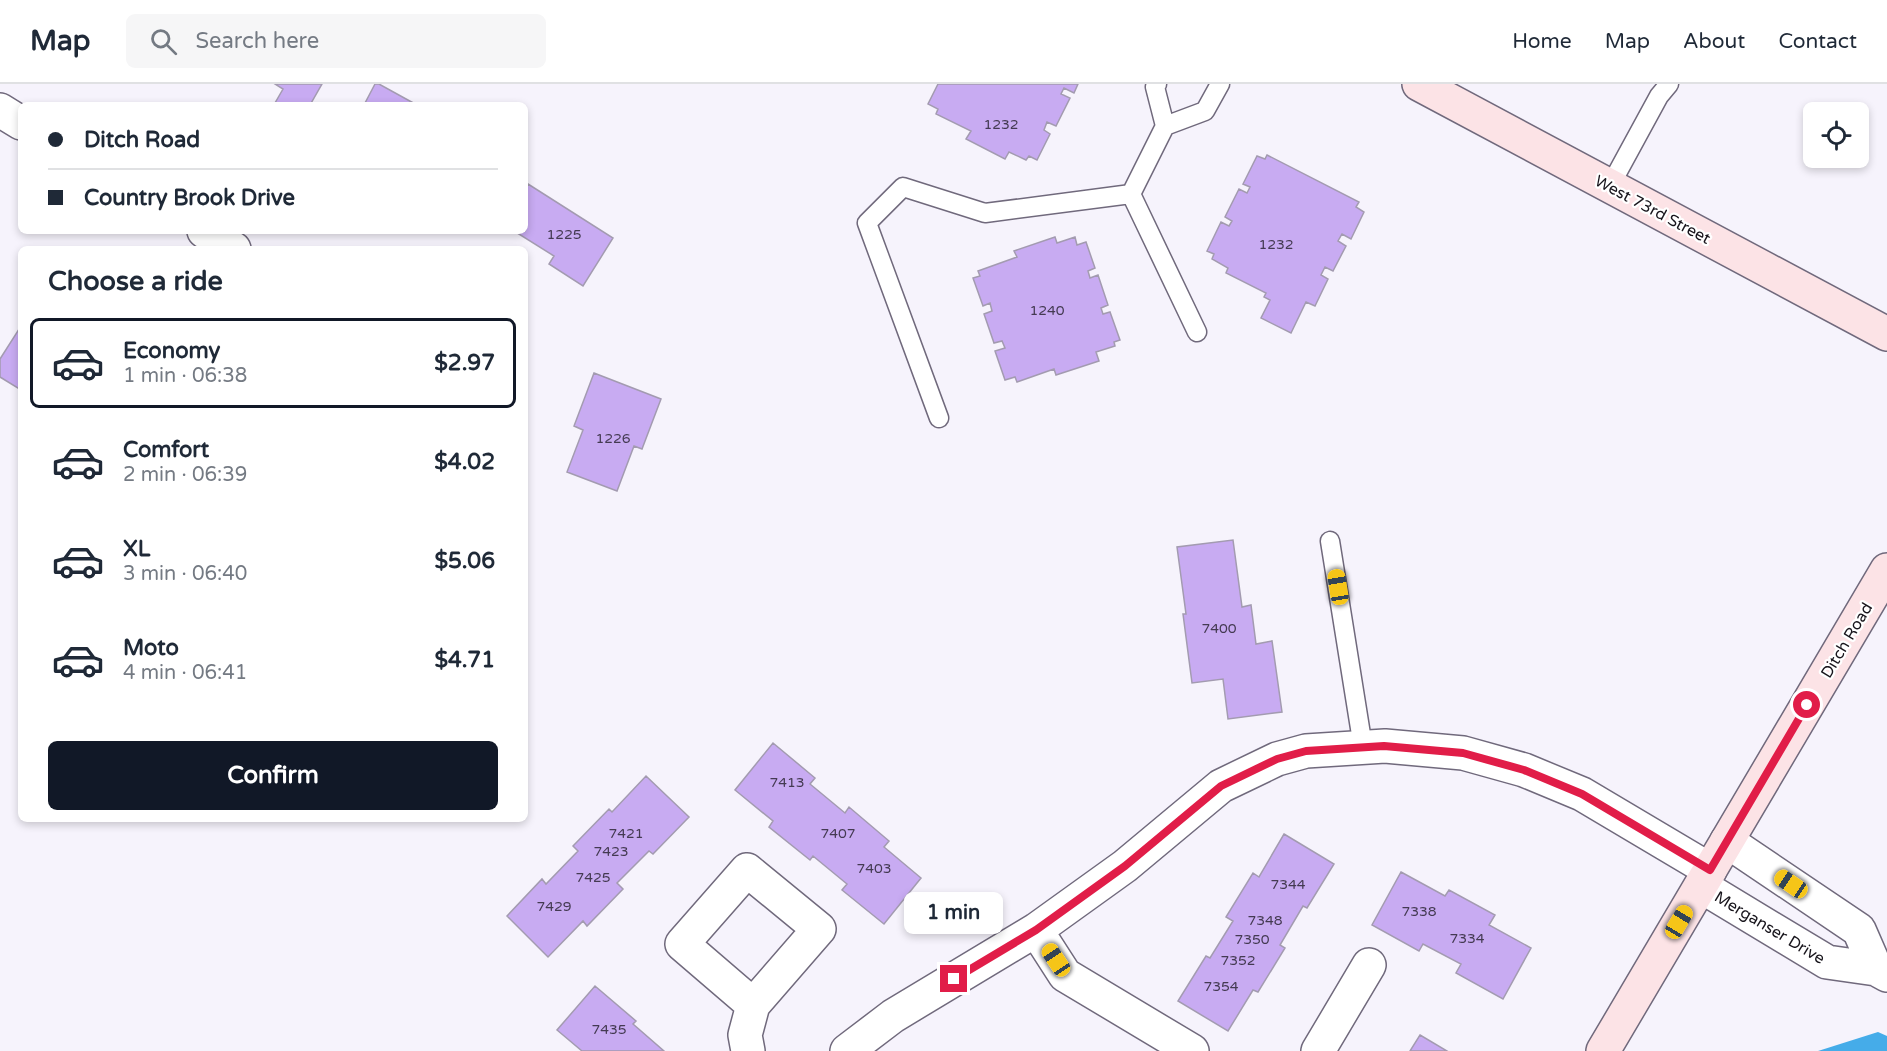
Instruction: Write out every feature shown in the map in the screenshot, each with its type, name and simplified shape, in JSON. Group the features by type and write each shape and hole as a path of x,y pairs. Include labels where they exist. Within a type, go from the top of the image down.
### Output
{"main road":[{"name":"West 73rd Street","path":"1419,84 1887,334"},
{"name":"Ditch Road","path":"1603,1051 1887,570"}],"street":[{"path":"0,110 18,121"},
{"path":"209,234 229,246"},
{"name":"Merganser Drive","path":"847,1051 893,1016 1036,930 1125,866 1221,786 1277,759 1306,751 1384,746 1463,753 1524,770 1582,794 1827,962 1882,972"},
{"name":"Merganser Drive","path":"1727,841 1859,930 1882,972"},
{"path":"1036,930 1065,975 1192,1051"},
{"path":"1318,1051 1369,965"},
{"path":"748,1051 745,1035 753,1005"}],"lane":[{"path":"1131,194 1165,126 1155,87 1157,84"},
{"path":"1165,126 1205,111 1220,84"},
{"path":"1610,186 1659,96 1670,84"},
{"path":"939,418 867,223 903,187 985,213 1131,194"},
{"path":"1131,194 1197,332"},
{"path":"1330,541 1363,747"}],"water":[{"path":"1878,1032 1887,1036 1887,1051 1818,1051"}],"building":[{"path":"275,84 322,84 312,102 276,102 283,89"},
{"path":"375,84 379,84 412,102 366,102"},
{"path":"938,84 1078,84 1074,93 1064,88 1061,94 1070,98 1056,126 1047,122 1044,130 1050,134 1037,160 1029,156 1026,160 1009,152 1005,159 966,139 971,131 936,114 938,109 928,104"},
{"path":"1267,155 1359,202 1356,207 1364,212 1351,239 1342,234 1338,241 1346,246 1333,271 1325,267 1321,275 1328,279 1315,306 1306,302 1291,333 1261,318 1270,300 1264,297 1266,293 1226,273 1228,268 1212,259 1214,254 1207,251 1221,222 1229,226 1232,221 1225,217 1239,189 1247,193 1250,187 1243,184 1257,156 1265,159"},
{"path":"528,184 613,238 583,286 549,264 554,256 519,234 528,234"},
{"path":"1055,237 1057,243 1075,237 1077,245 1086,242 1095,268 1088,271 1090,278 1098,275 1108,305 1101,308 1103,314 1110,312 1120,340 1114,342 1115,346 1096,352 1099,361 1056,375 1054,369 1017,382 1015,377 1005,380 995,351 1005,348 1002,341 994,343 984,314 992,311 990,303 983,306 973,278 980,276 978,271 1017,257 1014,251"},
{"path":"18,331 18,388 0,377 0,359"},
{"path":"594,373 661,399 642,449 634,446 617,491 567,472 583,430 574,426"},
{"path":"1233,540 1242,607 1251,605 1256,644 1272,641 1282,712 1228,719 1223,679 1192,683 1177,547"},
{"path":"773,743 815,778 810,784 845,813 849,807 889,841 884,847 921,878 884,924 842,890 847,884 813,856 810,860 769,827 773,821 735,790"},
{"path":"646,776 689,817 653,854 649,851 617,883 623,889 587,926 583,921 548,957 507,916 542,879 546,884 578,851 573,846 609,809 612,812"},
{"path":"1284,834 1334,864 1307,908 1303,906 1280,945 1285,948 1258,992 1253,990 1228,1031 1178,1001 1206,956 1210,958 1233,921 1226,917 1253,873 1259,877"},
{"path":"1401,872 1445,896 1449,890 1495,915 1489,925 1531,948 1503,999 1456,973 1461,964 1423,944 1419,951 1372,925"},
{"path":"595,986 636,1021 633,1024 664,1051 582,1051 557,1030"},
{"path":"1420,1035 1447,1051 1410,1051"}],"route":[{"path":"954,979 1036,930 1125,866 1221,786 1277,759 1306,751 1384,746 1463,753 1524,770 1582,794 1710,870 1807,705"}]}
